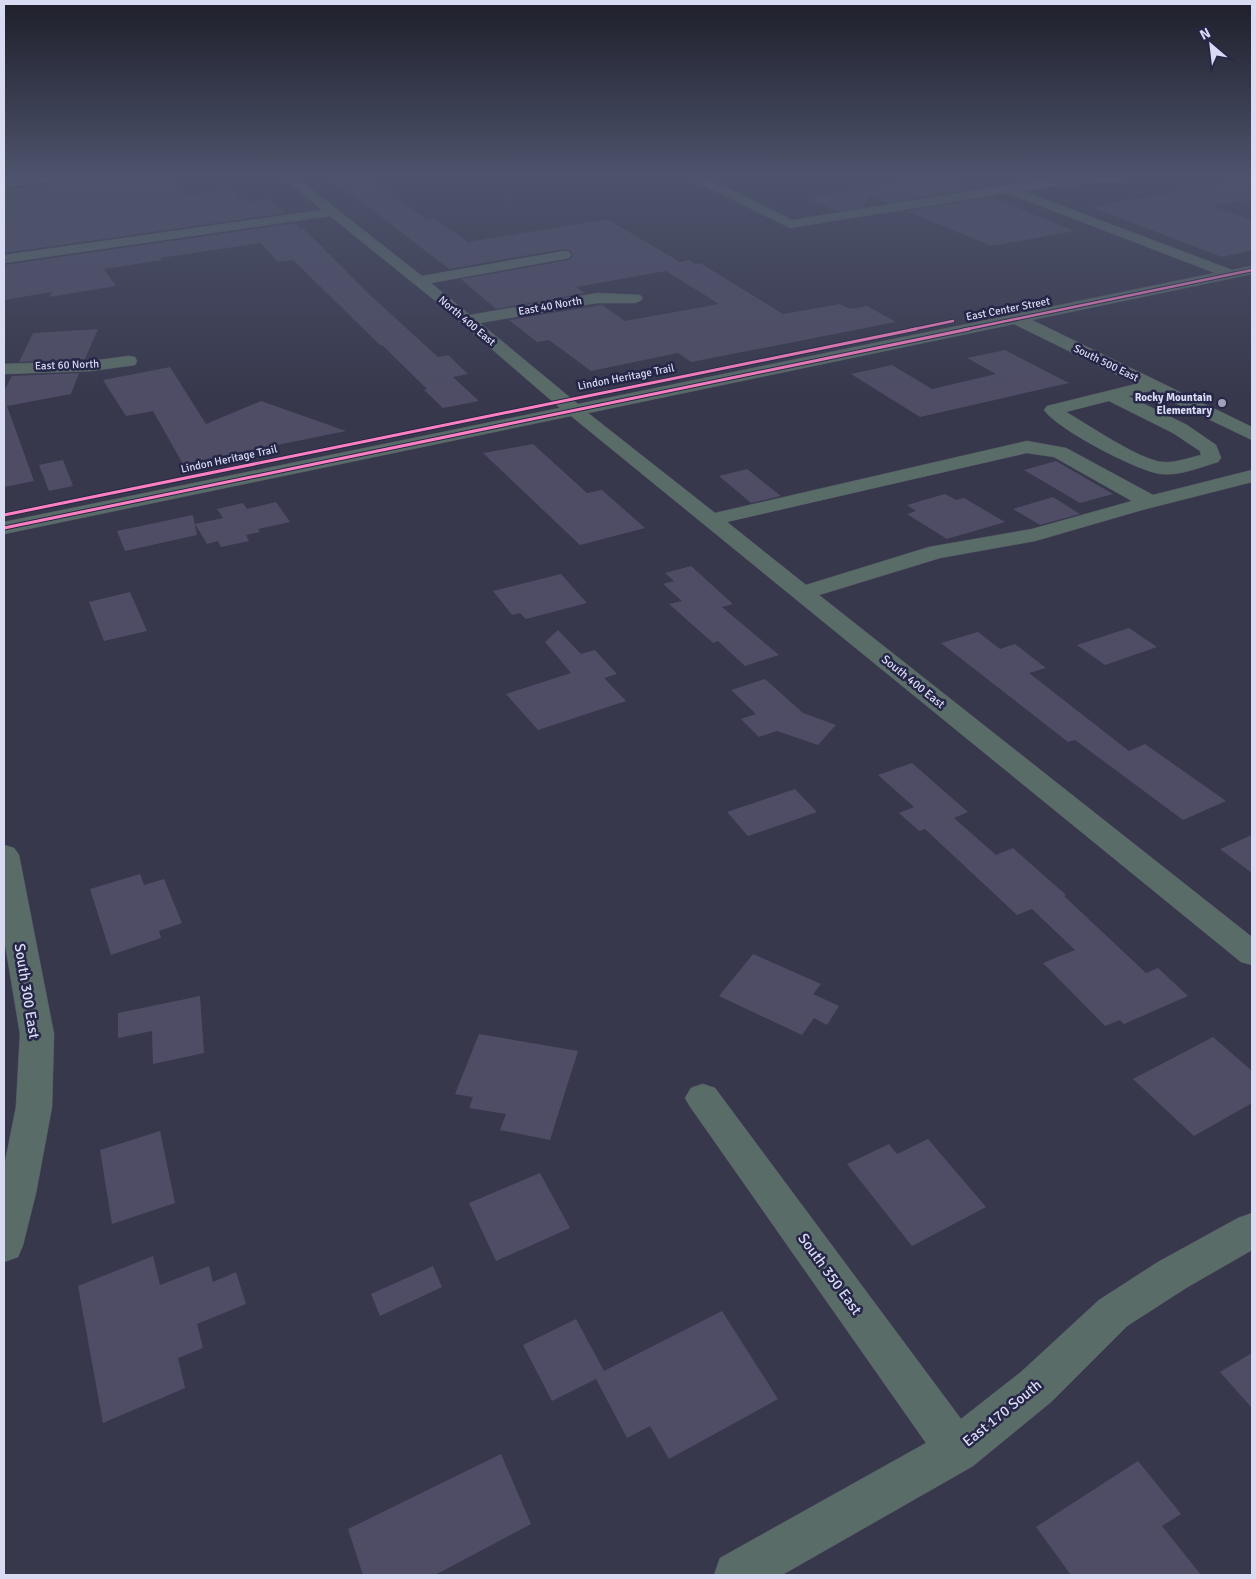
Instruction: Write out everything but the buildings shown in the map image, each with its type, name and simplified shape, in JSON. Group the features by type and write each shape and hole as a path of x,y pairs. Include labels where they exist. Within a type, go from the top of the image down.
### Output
{"street":[{"path":"4,259 62,251"},
{"name":"North 400 East","path":"381,251 574,410"},
{"path":"1169,251 1230,274"},
{"path":"418,281 564,255"},
{"name":"East Center Street","path":"4,528 1252,270"},
{"name":"East 40 North","path":"467,320 597,298 634,298"},
{"name":"South 500 East","path":"1015,318 1252,434"},
{"name":"East 60 North","path":"4,369 91,366 129,361"},
{"path":"1111,395 1180,430 1209,449 1210,458 1184,466 1160,468 1142,462 1060,416 1054,410 1111,395 1152,385"},
{"name":"South 400 East","path":"574,410 1252,954"},
{"path":"711,520 1027,447 1059,452 1150,502"},
{"path":"802,593 937,552 1035,536 1150,502 1252,476"},
{"name":"South 300 East","path":"4,855 36,1034 34,1107 17,1193 4,1245"},
{"name":"South 350 East","path":"704,1098 957,1450"},
{"name":"East 170 South","path":"737,1575 957,1450 1036,1387 1113,1313 1172,1275 1252,1230"}],"cycle path":[{"path":"4,528 1252,270"},
{"name":"Lindon Heritage Trail","path":"4,515 953,321"}],"place":[{"name":"Rocky Mountain Elementary","path":"1222,403"}]}
